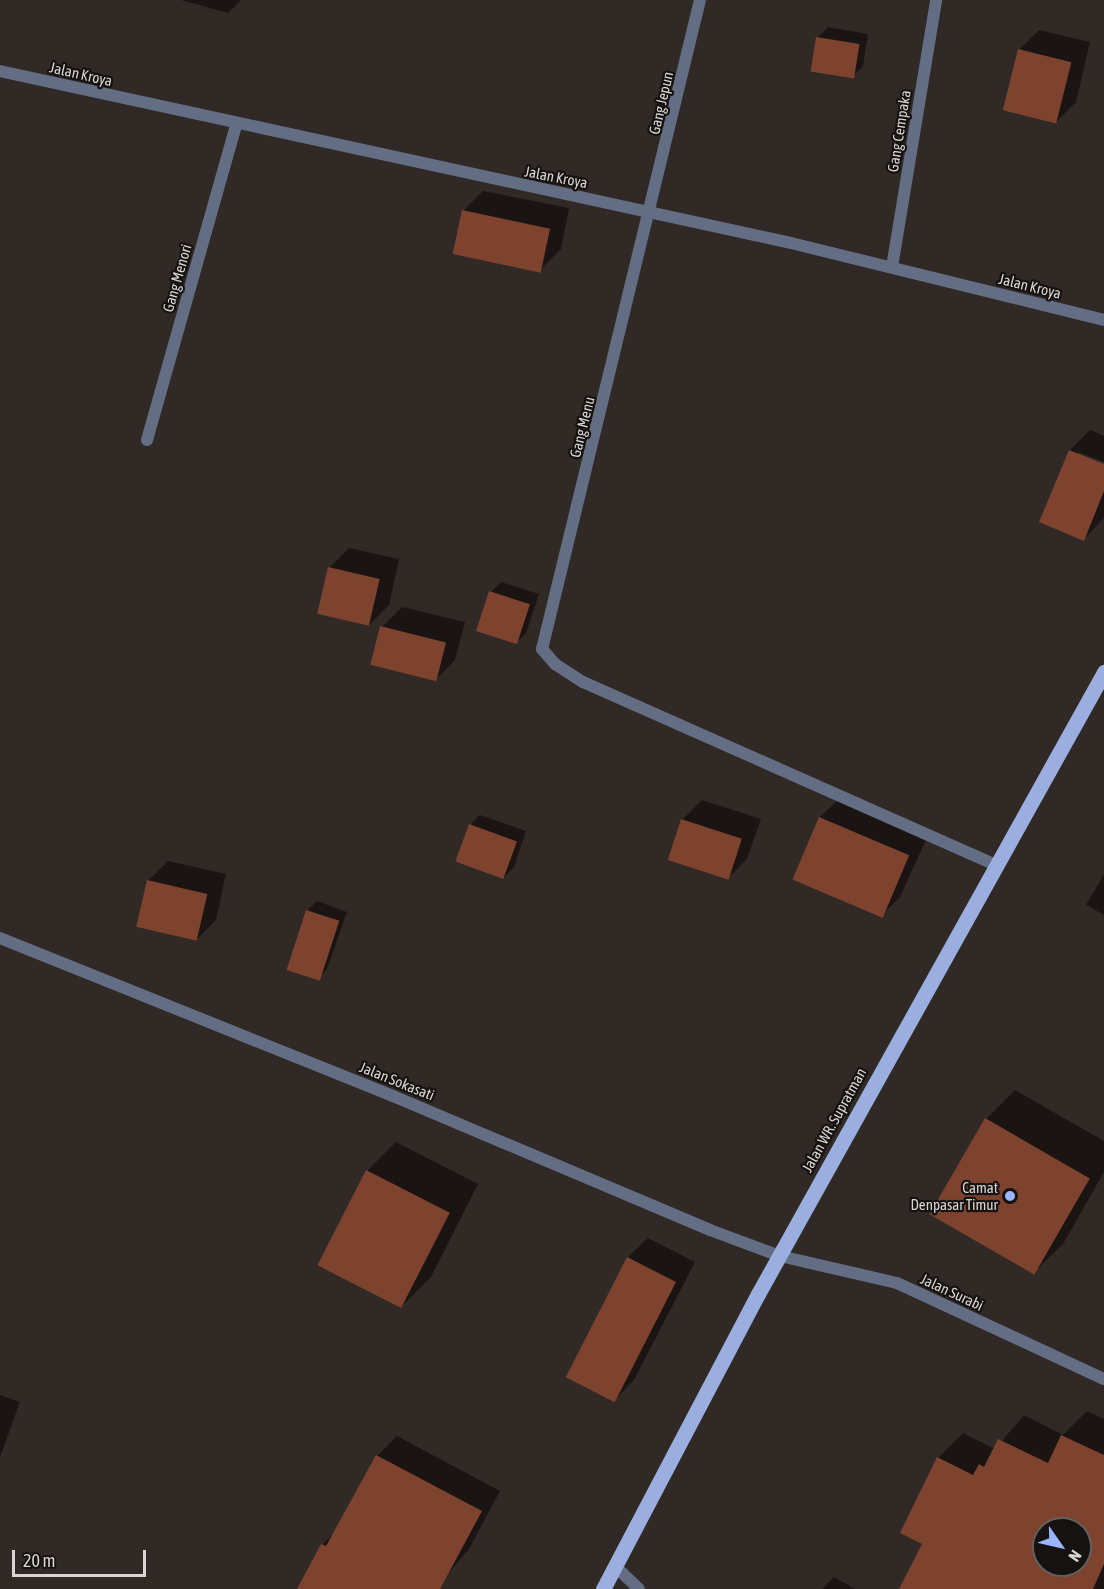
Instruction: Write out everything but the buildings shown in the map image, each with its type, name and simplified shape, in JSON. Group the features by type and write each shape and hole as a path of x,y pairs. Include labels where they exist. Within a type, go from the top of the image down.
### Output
{"main road":[{"name":"Jalan WR. Supratman","path":"603,1589 780,1256 1104,672"}],"street":[{"name":"Gang Jepun","path":"651,212 700,0"},
{"name":"Gang Cempaka","path":"892,267 936,0"},
{"name":"Jalan Kroya","path":"0,70 236,125 651,212 892,267 1104,320"},
{"name":"Gang Menori","path":"147,440 236,125"},
{"name":"Gang Menu","path":"651,212 542,649 555,664 583,682 998,866"},
{"name":"Jalan Sokasati","path":"0,938 780,1256"},
{"name":"Jalan Surabi","path":"780,1256 897,1283 1104,1379"},
{"path":"615,1566 639,1589"}],"place":[{"name":"Camat Denpasar Timur","path":"1010,1196"}]}
